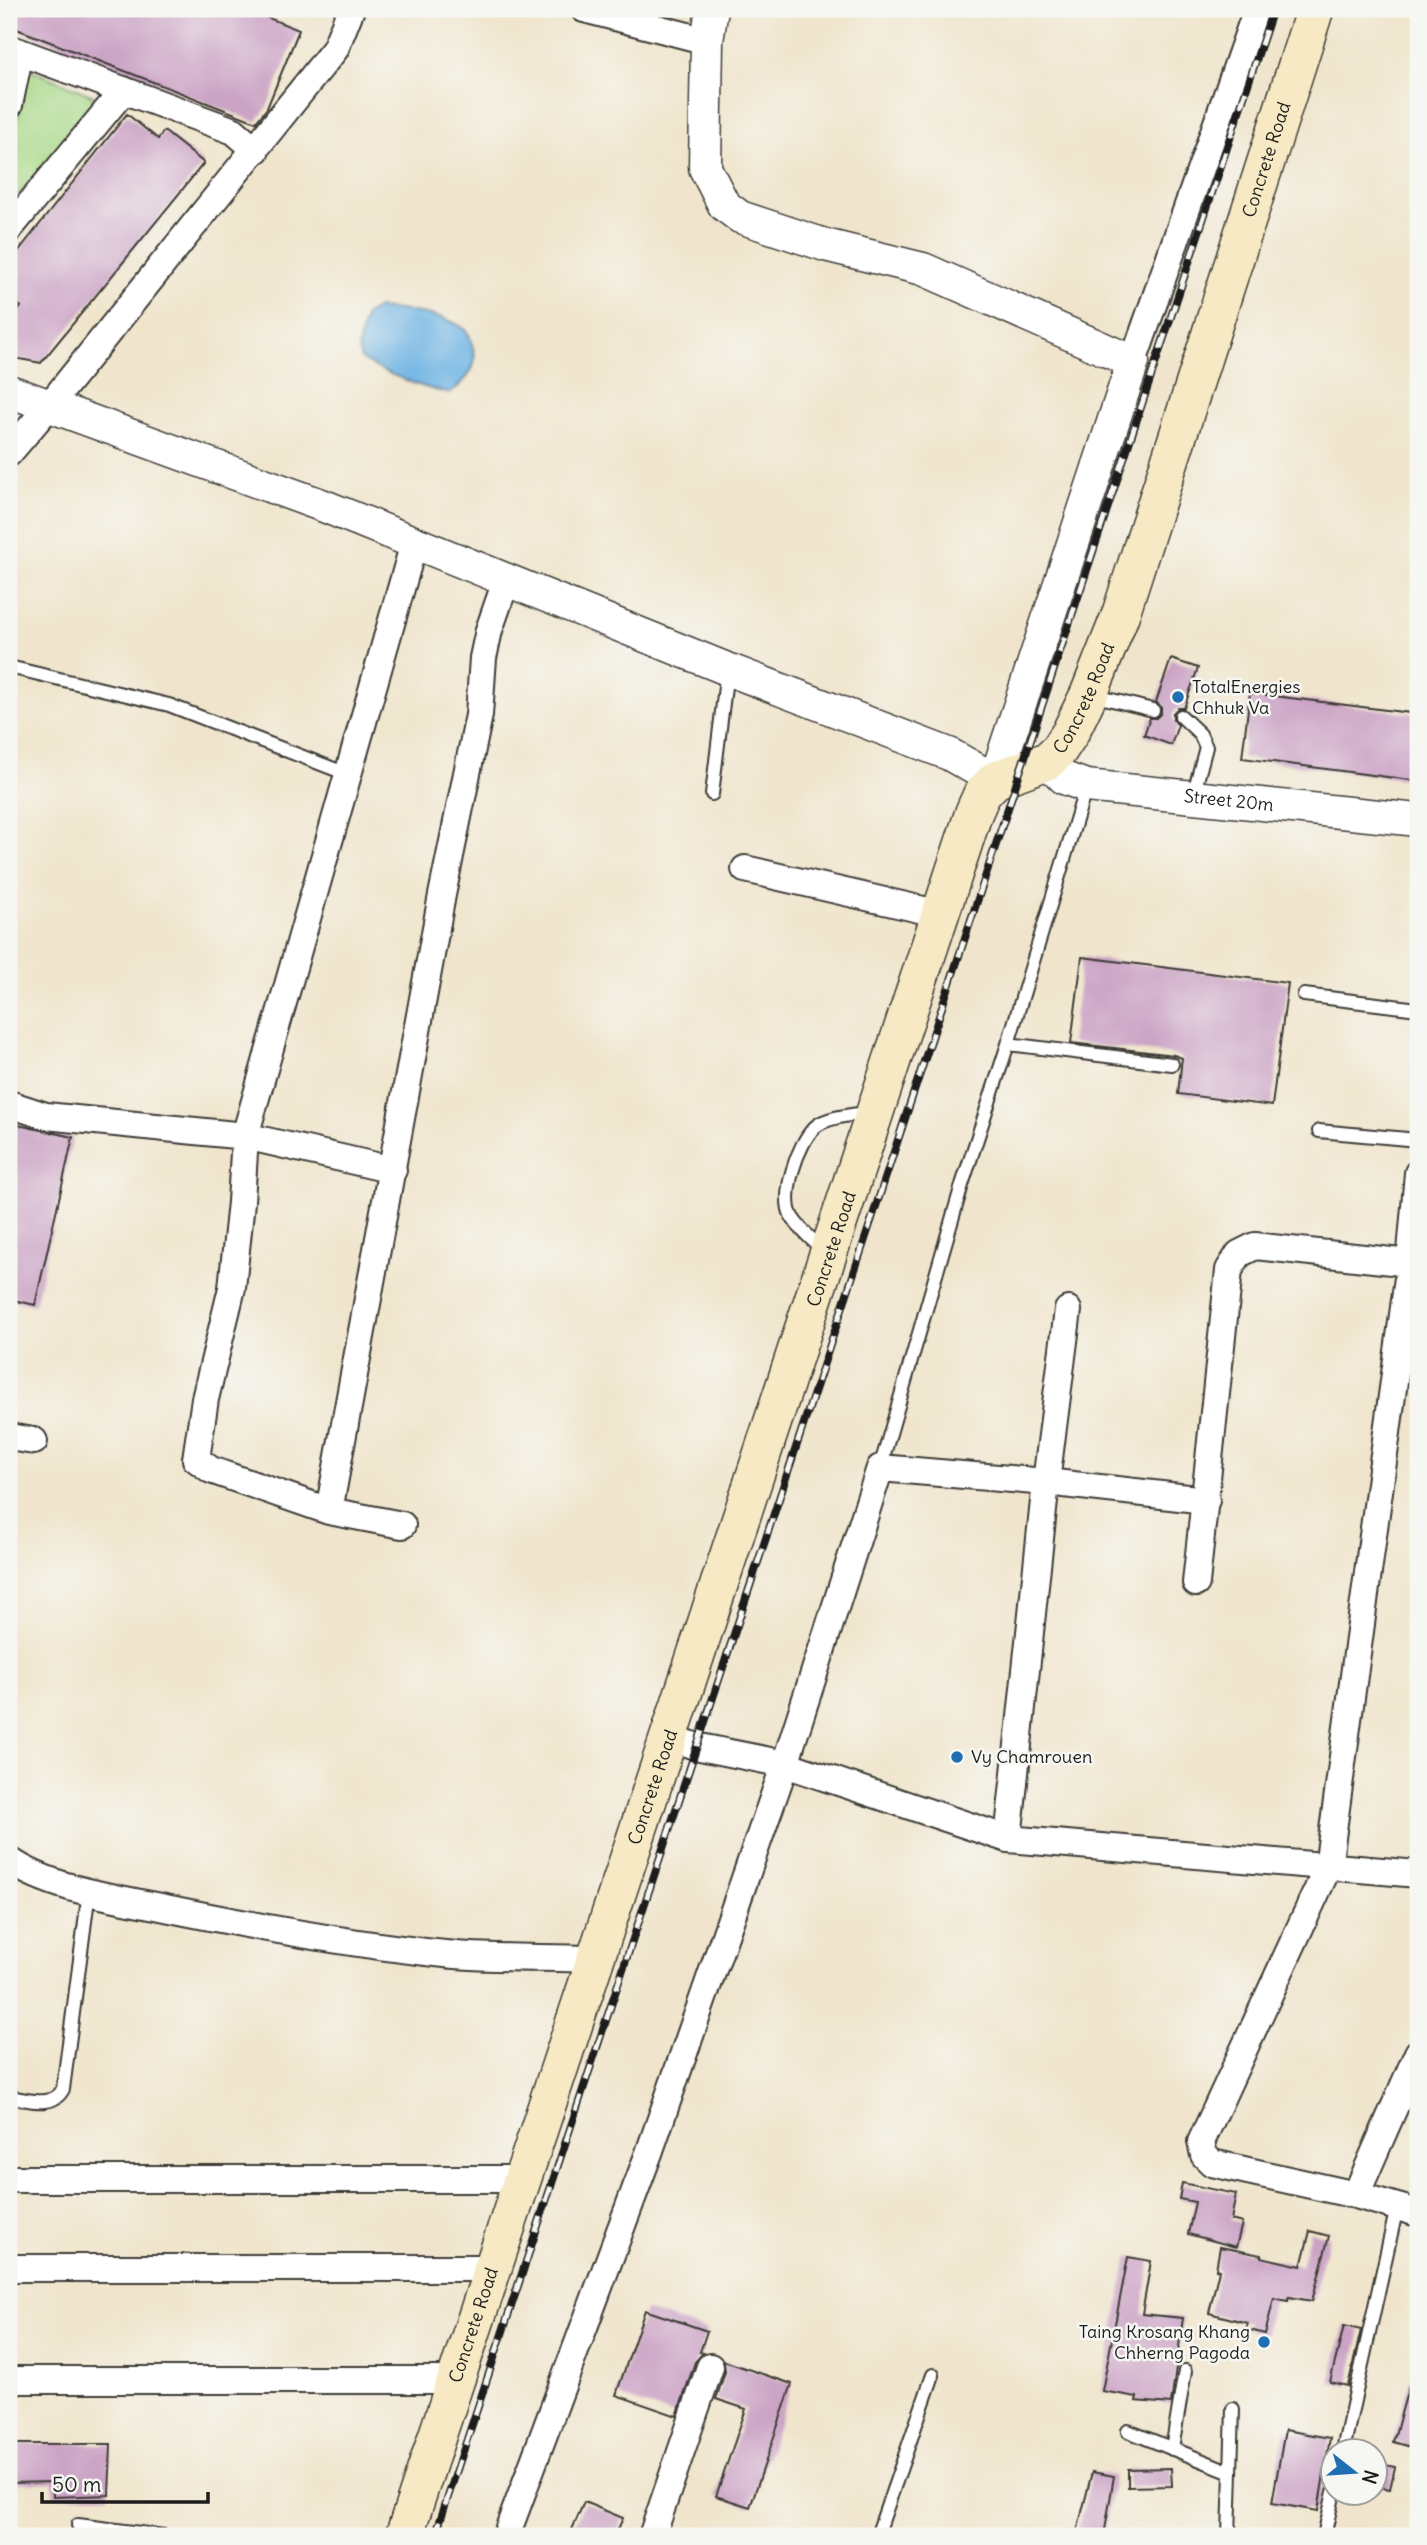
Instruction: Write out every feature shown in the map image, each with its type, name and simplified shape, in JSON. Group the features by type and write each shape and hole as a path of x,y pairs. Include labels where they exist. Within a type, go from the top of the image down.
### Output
{"main road":[{"name":"Concrete Road","path":"404,2536 594,1959 671,1738 974,812 982,794 995,780 1047,761 1059,750 1088,694 1120,616 1315,9"}],"street":[{"path":"9,453 335,49 351,9"},
{"path":"584,9 707,41"},
{"path":"712,9 707,41 705,167 724,205 740,217 825,246 923,269 1133,362"},
{"path":"9,391 324,506 727,669 949,754 995,780 1133,362 1257,9"},
{"path":"9,105 14,50 233,131 256,150"},
{"path":"9,229 124,90"},
{"path":"402,1525 329,1511 211,1470 196,1459 205,1399 232,1288 245,1136 414,543"},
{"path":"329,1511 442,895 478,715 483,658 489,630 506,581"},
{"name":"Street 20m","path":"1047,761 1064,778 1086,786 1418,820"},
{"path":"745,869 941,914"},
{"path":"9,1104 46,1116 245,1136 393,1170"},
{"path":"1407,2210 1356,2195 1212,2163 1204,2155 1201,2142 1328,1867 1416,1231 1418,1173"},
{"path":"1196,1583 1229,1269 1239,1254 1255,1246 1410,1263"},
{"path":"1008,1839 1046,1482 1068,1310"},
{"path":"506,2536 649,2153 785,1764 880,1468 1046,1482 1206,1500"},
{"path":"671,1738 695,1746 785,1764 1008,1839 1418,1874"},
{"path":"9,1860 16,1866 69,1887 238,1924 366,1945 449,1954 594,1959"},
{"path":"1356,2195 1418,2053"},
{"path":"9,2179 522,2179"},
{"path":"9,2268 492,2268"},
{"path":"652,2536 710,2367"},
{"path":"9,2380 455,2380"}],"lane":[{"path":"9,667 169,705 347,774"},
{"path":"712,794 727,669"},
{"path":"1088,694 1153,710"},
{"path":"1181,716 1200,734 1206,747 1193,797"},
{"path":"880,1468 962,1185 1086,786"},
{"path":"1304,995 1418,1009"},
{"path":"1008,1044 1172,1064"},
{"path":"828,1255 793,1219 789,1210 789,1184 800,1148 816,1126 830,1120 876,1112"},
{"path":"1319,1131 1418,1140"},
{"path":"9,2097 46,2101 61,2093 89,1891"},
{"path":"1347,2436 1407,2210"},
{"path":"1172,2449 1185,2371"},
{"path":"877,2536 933,2375"},
{"path":"1229,2536 1233,2409"},
{"path":"1128,2431 1231,2472"},
{"path":"1324,2536 1331,2506"},
{"path":"78,2525 164,2536"}],"green space":[{"path":"29,69 98,98 97,106 9,206 9,155"}],"water":[{"path":"378,308 426,314 460,326 469,335 475,355 469,374 450,393 404,380 361,359 358,347 365,316"}],"building":[{"path":"9,9 246,9 299,30 267,108 256,122 9,26"},
{"path":"127,114 158,139 164,131 204,163 41,363 14,358 9,354 9,322 21,307 9,297 9,263"},
{"path":"1171,659 1198,668 1184,708 1178,708 1173,713 1173,719 1178,725 1171,745 1144,735 1150,718 1156,718 1161,713 1161,707 1156,702"},
{"path":"1250,693 1418,714 1418,781 1242,758"},
{"path":"1082,957 1288,983 1272,1106 1178,1094 1182,1058 1174,1055 1071,1043"},
{"path":"9,1123 73,1137 35,1305 9,1299"},
{"path":"1182,2183 1236,2194 1231,2220 1242,2223 1236,2247 1188,2234 1195,2202 1179,2199"},
{"path":"1310,2231 1329,2236 1312,2301 1289,2297 1288,2301 1274,2298 1265,2334 1246,2329 1248,2323 1209,2313 1219,2270 1216,2269 1220,2247 1301,2266"},
{"path":"1128,2257 1151,2261 1142,2314 1183,2318 1171,2404 1136,2401 1137,2397 1102,2391"},
{"path":"645,2310 707,2331 700,2352 703,2353 695,2362 677,2416 616,2395"},
{"path":"1344,2326 1361,2330 1348,2386 1330,2382"},
{"path":"724,2361 792,2384 750,2507 716,2496 746,2409 716,2399 725,2372"},
{"path":"1413,2371 1418,2372 1418,2449 1393,2442"},
{"path":"1285,2430 1319,2436 1318,2511 1272,2503"},
{"path":"9,2444 111,2444 109,2495 53,2497 53,2482 9,2483"},
{"path":"1388,2466 1395,2467 1388,2489"},
{"path":"1171,2468 1172,2486 1128,2487 1128,2469"},
{"path":"1092,2472 1114,2476 1104,2536 1076,2536"},
{"path":"584,2502 623,2518 615,2536 583,2536 571,2532"}],"railway":[{"path":"435,2536 1273,9"}],"place":[{"name":"TotalEnergies Chhuk Va","path":"1178,697"},
{"name":"Vy Chamrouen","path":"957,1757"},
{"name":"Taing Krosang Khang Chherng Pagoda","path":"1264,2342"}]}
